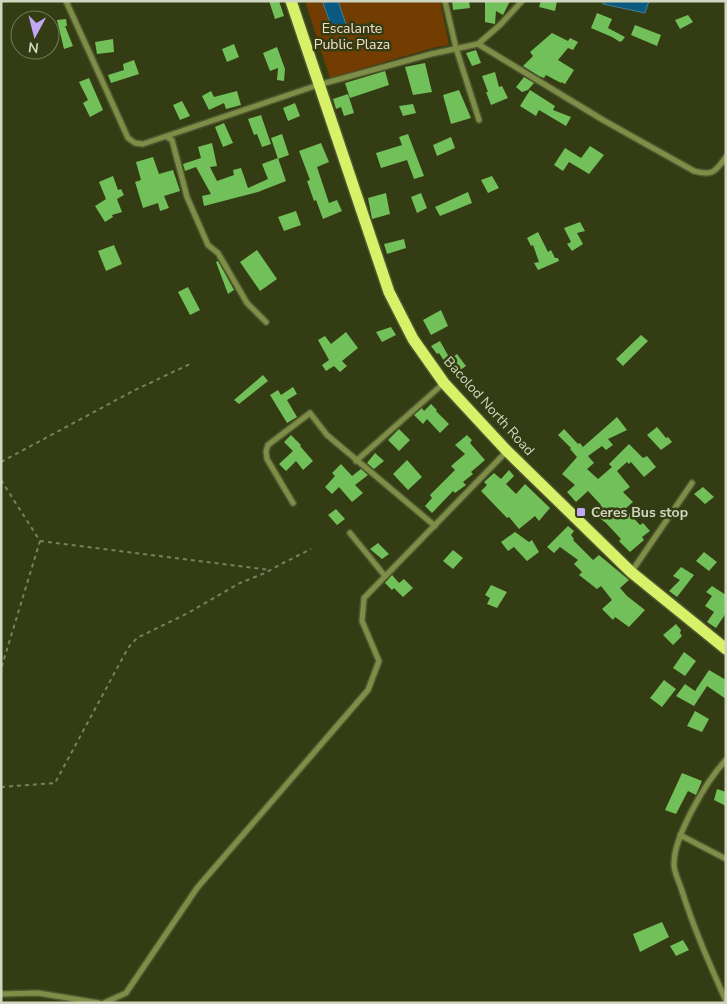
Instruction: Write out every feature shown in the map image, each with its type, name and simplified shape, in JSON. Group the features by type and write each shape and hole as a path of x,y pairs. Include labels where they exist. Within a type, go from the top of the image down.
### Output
{"highway":[{"name":"Bacolod North Road","path":"291,1 389,292 413,339 444,383 507,451 631,572 726,649"}],"street":[{"path":"66,1 128,138 135,144 143,144 167,137 318,85 456,48 478,44 500,25 522,1"},
{"path":"445,1 456,48 479,120"},
{"path":"478,44 603,120 694,171 706,174 716,171 726,157"},
{"path":"167,137 172,140 187,197 208,245 218,253 247,303 266,322"},
{"path":"356,461 444,383"},
{"path":"292,503 267,459 266,451 268,445 310,413 327,435 435,526"},
{"path":"104,1003 126,993 197,888 368,690 379,662 362,621 364,598 507,451"},
{"path":"631,572 692,483"},
{"path":"350,533 385,576"},
{"path":"726,760 717,769 699,798 680,835 674,865 691,919 726,1001"},
{"path":"680,835 726,859"},
{"path":"1,994 38,993 98,1003"}],"path":[{"path":"1,462 133,391 190,364"},
{"path":"1,480 40,541 1,670"},
{"path":"40,541 271,570"},
{"path":"1,787 55,784 128,648 137,638 188,613 240,583 312,549"}],"green space":[{"name":"Escalante Public Plaza","path":"305,1 440,1 449,45 436,47 330,78"}],"water":[{"path":"338,1 347,27 333,31 323,3"},
{"path":"603,1 649,1 645,13 603,4"}],"building":[{"path":"269,1 279,1 284,16 275,19"},
{"path":"452,1 469,1 470,8 453,10"},
{"path":"485,1 510,1 503,15 496,11 495,24 485,22"},
{"path":"541,1 557,1 555,11 539,7"},
{"path":"597,13 612,19 608,28 625,37 622,41 620,42 591,28"},
{"path":"688,15 693,22 680,29 675,20"},
{"path":"66,19 67,26 65,26 73,46 64,49 60,32 60,20"},
{"path":"635,25 661,35 657,46 631,35"},
{"path":"552,33 568,41 570,38 578,42 573,50 568,48 558,60 574,70 565,84 546,75 544,78 539,76 523,66 533,56 530,52"},
{"path":"113,39 114,52 97,54 95,42"},
{"path":"234,44 239,57 227,62 222,49"},
{"path":"277,47 285,69 284,81 277,80 278,68 270,71 263,53"},
{"path":"476,50 481,63 472,66 466,53"},
{"path":"134,60 139,74 111,83 108,75 124,70 123,64"},
{"path":"425,63 432,92 413,95 405,67"},
{"path":"385,71 389,85 350,98 345,83"},
{"path":"495,72 499,87 502,86 508,98 491,105 482,76"},
{"path":"524,77 534,83 528,90 522,92 516,87"},
{"path":"89,78 103,110 90,117 83,103 88,100 79,82"},
{"path":"459,90 471,118 451,124 443,95"},
{"path":"530,90 555,106 553,110 571,117 566,126 539,110 536,116 520,106"},
{"path":"211,91 214,97 237,91 241,105 226,109 224,103 209,110 202,96"},
{"path":"348,94 354,113 344,116 341,107 336,109 333,99"},
{"path":"182,101 190,116 180,120 173,105"},
{"path":"295,103 300,116 288,121 283,108"},
{"path":"413,104 416,113 403,116 399,106"},
{"path":"261,115 271,144 262,147 257,134 254,135 248,119"},
{"path":"224,123 233,143 223,147 215,127"},
{"path":"282,134 289,155 278,159 271,138"},
{"path":"408,134 424,176 414,179 407,160 381,168 376,153 402,145 399,137"},
{"path":"451,137 455,148 437,156 433,145"},
{"path":"212,143 217,166 210,167 217,181 234,175 233,170 241,168 248,188 268,179 262,164 278,158 286,181 258,192 204,206 202,196 211,194 196,167 185,171 183,164 201,158 198,147"},
{"path":"321,143 329,162 317,167 329,203 337,200 342,211 323,219 316,200 314,201 307,181 310,180 299,151"},
{"path":"590,146 604,155 589,174 569,162 563,171 554,165 565,148 581,158"},
{"path":"153,157 159,174 173,170 180,191 164,196 169,208 160,211 158,203 143,208 135,182 141,180 136,162"},
{"path":"113,176 118,190 121,189 124,195 117,199 122,212 112,215 113,217 105,222 95,206 106,199 99,182"},
{"path":"492,176 499,188 488,193 481,180"},
{"path":"468,192 472,203 440,216 435,207"},
{"path":"386,193 390,214 372,219 368,198"},
{"path":"421,193 427,208 417,213 411,197"},
{"path":"296,211 301,225 284,231 278,217"},
{"path":"580,222 585,231 577,233 583,244 572,251 567,244 571,242 564,228"},
{"path":"538,232 548,252 551,250 559,261 538,270 534,263 539,262 533,245 531,246 527,238"},
{"path":"404,239 406,248 387,254 384,244"},
{"path":"114,245 122,264 106,271 98,251"},
{"path":"257,250 277,279 260,291 240,262"},
{"path":"218,261 234,290 228,294 216,262"},
{"path":"188,287 200,310 190,315 178,292"},
{"path":"441,310 448,326 431,335 423,320"},
{"path":"391,327 396,335 382,342 376,332"},
{"path":"346,332 358,348 342,361 347,366 340,372 334,366 326,371 322,365 329,360 318,340 325,336 331,344"},
{"path":"641,335 648,341 623,366 616,359"},
{"path":"440,341 450,359 457,354 466,366 453,375 439,353 437,354 431,346"},
{"path":"263,375 268,381 239,404 234,400"},
{"path":"293,387 297,394 287,400 297,417 287,423 270,395 278,390 281,395"},
{"path":"431,404 449,424 440,433 427,419 423,424 414,415 422,408 424,411"},
{"path":"617,417 627,430 608,439 613,445 606,450 602,446 588,456 594,463 587,469 598,479 612,467 609,464 629,444 643,458 647,456 656,467 644,477 631,462 629,464 627,462 617,471 630,487 623,492 633,502 625,509 640,525 643,523 650,531 642,537 644,540 630,552 606,523 593,513 601,505 588,491 576,502 567,492 575,485 562,474 577,457 558,435 564,429 583,447"},
{"path":"657,427 672,442 661,450 647,435"},
{"path":"399,429 410,440 399,451 388,440"},
{"path":"291,435 313,461 303,470 296,461 286,471 279,464 293,451 284,442"},
{"path":"467,435 472,440 470,443 485,460 463,482 466,485 455,493 453,491 432,513 425,506 432,498 430,495 455,470 451,466 465,454 455,445"},
{"path":"375,453 384,461 374,469 367,463"},
{"path":"407,460 422,477 408,490 393,474"},
{"path":"341,464 352,476 361,469 368,475 355,485 363,493 352,502 339,487 332,494 325,487 335,476 332,473"},
{"path":"509,470 514,476 506,484 516,494 525,484 550,508 539,521 535,516 519,529 481,491 487,485 484,482 494,473 501,479"},
{"path":"703,487 714,497 705,504 694,494"},
{"path":"336,509 345,519 337,525 328,515"},
{"path":"568,526 574,531 571,535 573,540 593,560 599,555 629,580 620,588 645,610 629,627 615,617 613,620 602,609 612,600 601,586 597,589 579,575 582,572 574,564 578,560 560,547 554,553 547,547"},
{"path":"515,532 529,542 532,540 539,552 527,561 514,547 508,551 501,542"},
{"path":"378,543 389,554 382,559 370,549"},
{"path":"453,550 463,558 453,569 443,561"},
{"path":"704,552 717,562 709,571 696,561"},
{"path":"681,567 694,575 677,597 669,591 680,580 673,576"},
{"path":"392,575 399,583 404,579 413,588 403,597 394,588 392,590 385,583"},
{"path":"491,585 507,592 497,608 487,604 490,598 485,595"},
{"path":"712,586 726,595 726,613 716,628 707,622 714,612 705,606 712,596 706,592"},
{"path":"676,624 681,630 682,636 673,645 663,635"},
{"path":"684,652 696,661 685,676 673,668"},
{"path":"709,670 726,680 726,699 707,686 694,706 676,696 685,684 695,691"},
{"path":"664,680 676,689 662,707 650,698"},
{"path":"695,711 709,719 702,732 687,726"},
{"path":"682,773 702,781 696,795 688,791 676,814 665,810"},
{"path":"717,789 726,792 726,806 714,800"},
{"path":"662,922 669,937 640,952 633,934"},
{"path":"683,940 689,950 676,956 670,946"}],"place":[{"name":"Ceres Bus stop","path":"581,512"}]}
